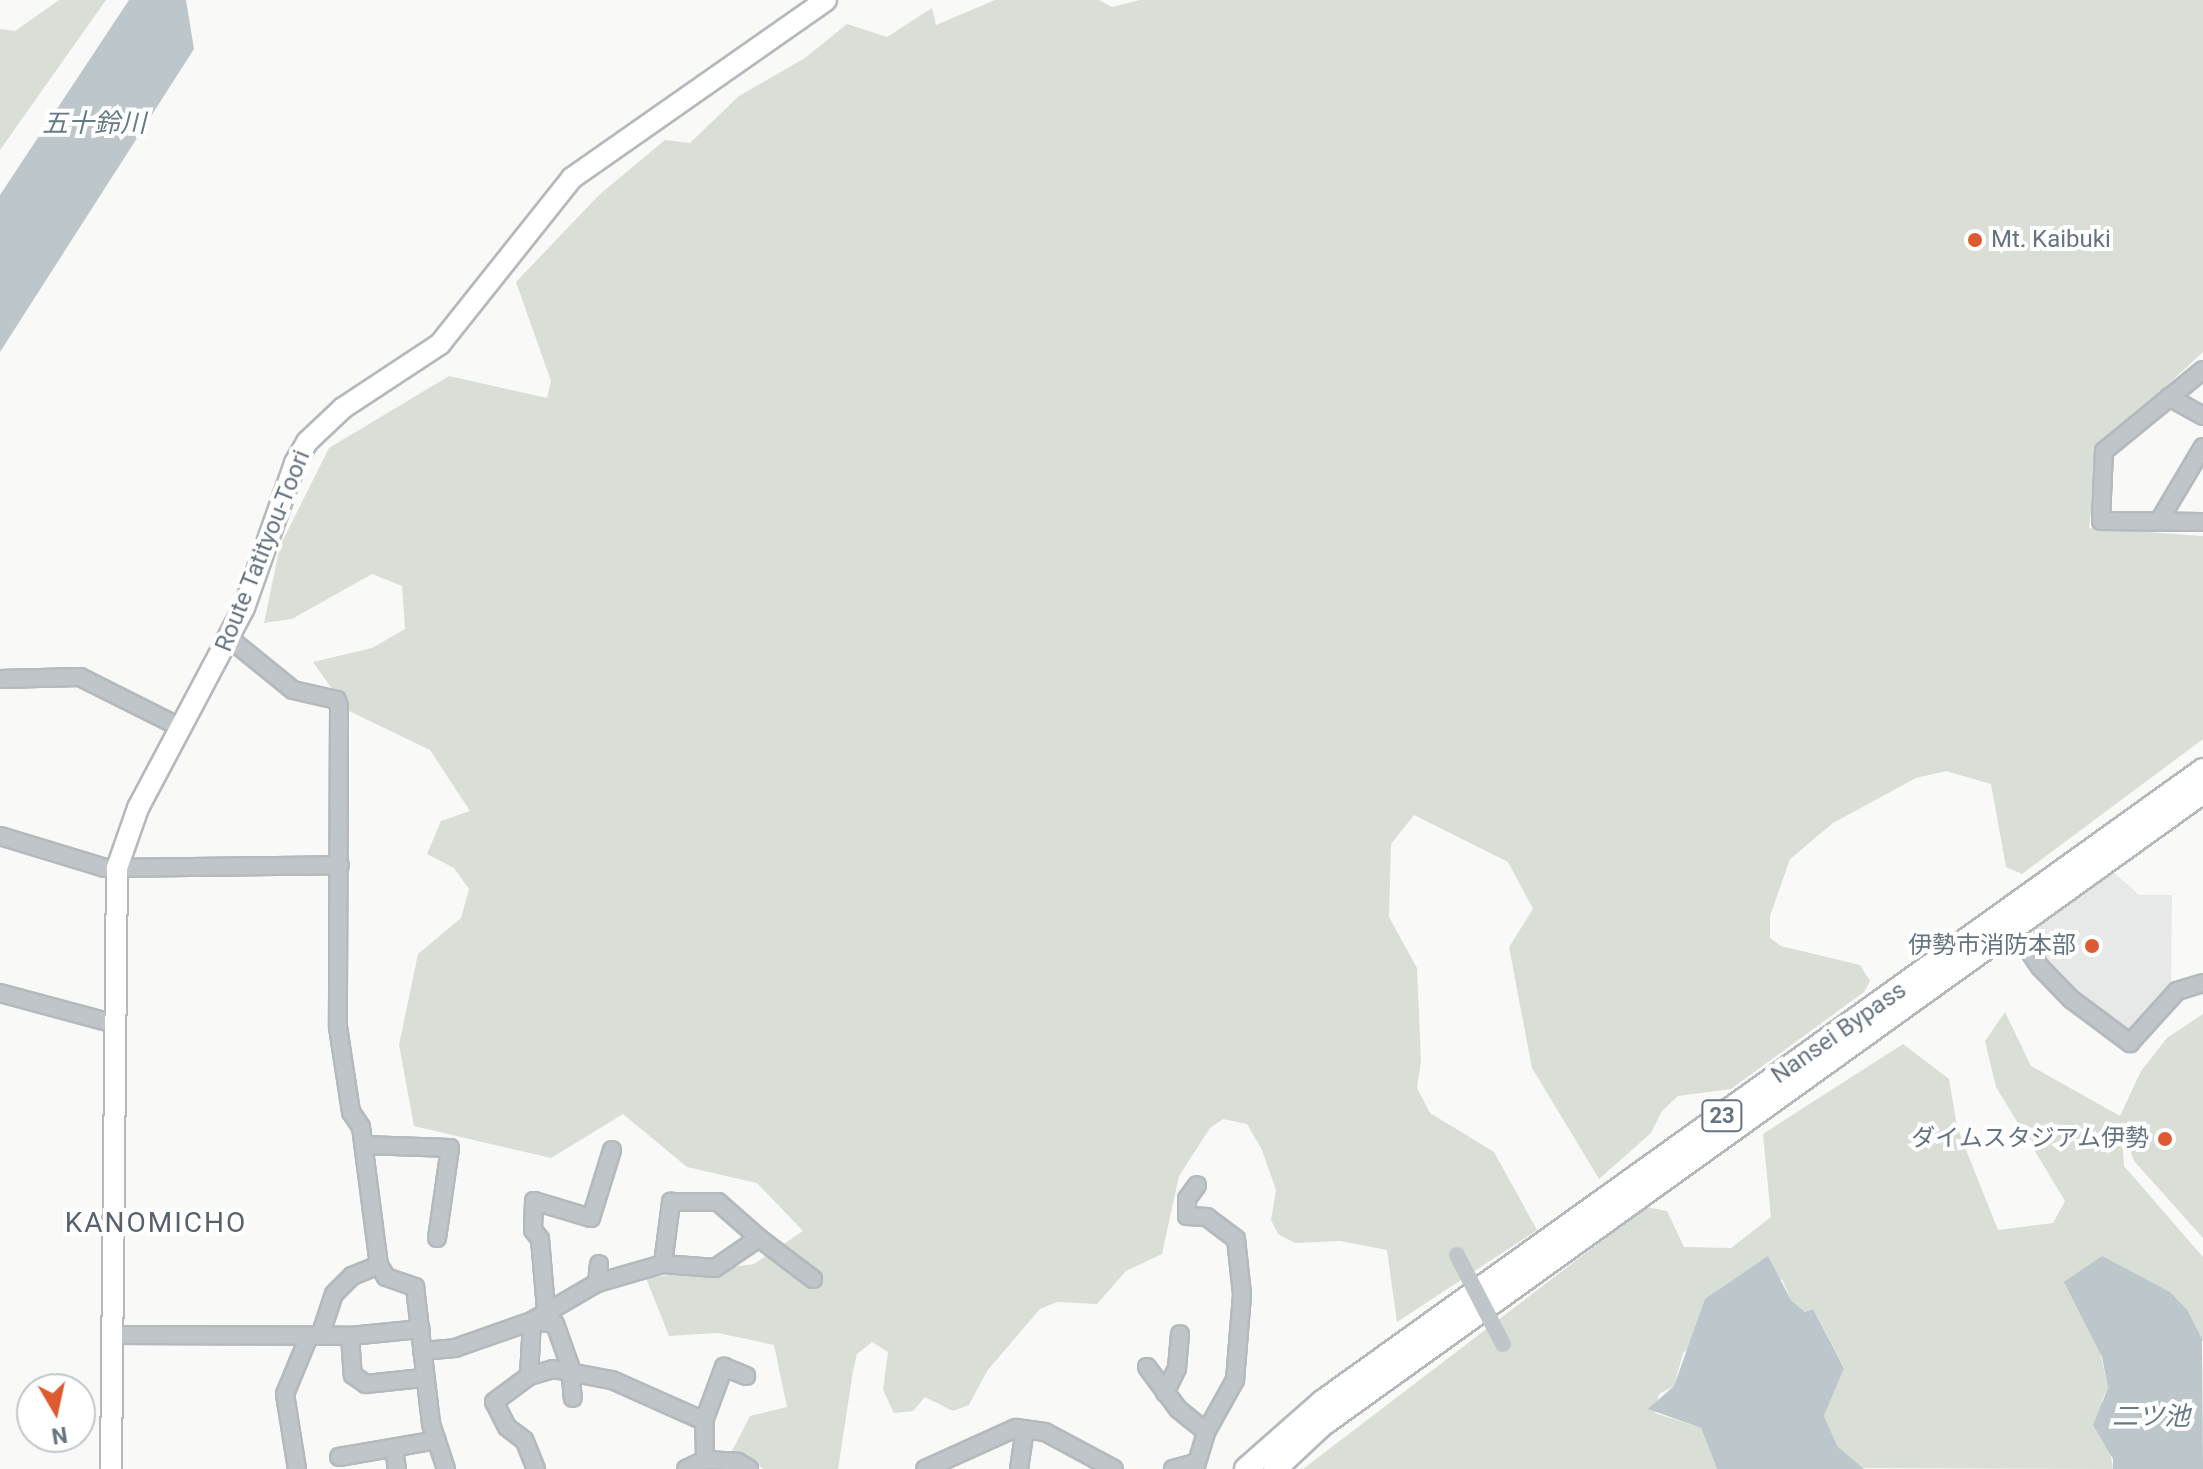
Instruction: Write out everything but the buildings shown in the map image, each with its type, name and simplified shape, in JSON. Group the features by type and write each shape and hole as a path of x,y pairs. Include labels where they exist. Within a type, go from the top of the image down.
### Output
{"highway":[{"name":"Nansei Bypass","path":"1275,1469 1322,1425 2009,921 2203,770"},
{"name":"Nansei Bypass","path":"1246,1469 1322,1402 2009,921 2203,792"}],"main road":[{"name":"Route Tatityou-Toori","path":"111,1469 117,868 138,808 230,639 295,463 316,432 343,408 440,344 535,220 601,153 719,78 826,0"}],"street":[{"path":"2203,370 2104,451 2101,521 2203,522"},
{"path":"2169,397 2203,416"},
{"path":"2159,521 2203,447"},
{"path":"230,639 293,690 337,700 340,865 338,1027 351,1112 361,1127 379,1265 386,1277 415,1287 423,1378 446,1469"},
{"path":"0,679 80,677 182,728"},
{"path":"0,836 117,868 340,865"},
{"path":"2009,921 2040,967 2071,999 2130,1043 2177,991 2203,983"},
{"path":"0,993 115,1024"},
{"path":"364,1145 450,1148 437,1238"},
{"path":"546,1309 540,1239 533,1230 534,1201 591,1218 612,1150"},
{"path":"1173,1469 1195,1466 1206,1432 1235,1380 1242,1294 1236,1239 1207,1217 1187,1216 1187,1199 1197,1185"},
{"path":"663,1264 671,1202 718,1202 813,1279"},
{"path":"422,1351 455,1348 532,1321 546,1309 597,1283 663,1264 715,1268 759,1238"},
{"path":"1457,1255 1503,1344"},
{"path":"597,1283 599,1264"},
{"path":"297,1469 285,1394 334,1294 352,1276 379,1265"},
{"path":"532,1321 555,1324 571,1373 573,1398"},
{"path":"529,1376 532,1321"},
{"path":"113,1335 350,1336 421,1329"},
{"path":"1165,1393 1177,1368 1180,1334"},
{"path":"350,1336 353,1375 366,1384 423,1378"},
{"path":"705,1460 704,1421 724,1367 746,1376"},
{"path":"1147,1367 1165,1393 1206,1432"},
{"path":"536,1469 524,1440 507,1427 494,1402 529,1376 553,1369 612,1380 704,1421"},
{"path":"925,1469 1016,1428 1045,1432 1114,1469"},
{"path":"1019,1469 1025,1429"},
{"path":"347,1461 437,1440"},
{"path":"394,1448 397,1469"},
{"path":"686,1469 705,1460 738,1462 749,1469"}],"shaded area":[{"path":"59,0 106,0 0,150 0,29 15,31"},
{"path":"995,0 1099,0 1112,7 1140,0 2203,0 2203,352 2098,449 2089,528 2203,536 2203,739 2022,874 2006,867 1991,784 1946,771 1916,778 1833,823 1790,859 1770,916 1770,938 1781,946 1860,965 1870,981 1864,992 1731,1089 1678,1096 1662,1111 1651,1133 1599,1179 1532,1068 1509,947 1533,909 1508,862 1414,815 1391,844 1389,917 1417,968 1421,1061 1417,1088 1430,1113 1494,1152 1537,1230 1397,1322 1387,1250 1340,1241 1295,1243 1278,1234 1271,1220 1276,1190 1262,1150 1247,1124 1223,1119 1210,1128 1179,1176 1162,1254 1126,1271 1097,1304 1057,1302 1040,1309 987,1371 969,1405 953,1411 925,1397 913,1411 894,1413 883,1390 888,1352 872,1342 857,1354 838,1469 764,1469 732,1451 750,1416 787,1407 774,1345 718,1333 669,1336 646,1278 754,1264 803,1231 757,1183 687,1167 623,1114 551,1158 414,1126 399,1045 418,954 461,918 469,889 454,868 427,854 441,821 470,811 430,750 347,710 313,662 372,648 405,629 402,586 372,574 292,619 264,623 280,546 329,448 449,376 547,398 551,381 516,282 599,195 665,140 690,143 739,96 805,58 847,24 887,37 932,8 936,25"},
{"path":"2110,869 2139,895 2172,895 2171,986 2125,1034 2070,994 2031,941 2035,925"},
{"path":"2005,1012 2031,1066 2120,1116 2141,1071 2167,1038 2203,1014 2203,1238 2134,1161 2121,1122 2124,1166 2203,1257 2203,1342 2188,1311 2081,1310 2098,1343 2108,1388 2102,1400 2113,1469 1860,1468 1838,1447 1824,1416 1844,1367 1813,1309 1805,1312 1791,1300 1782,1279 1683,1353 1674,1386 1659,1394 1655,1413 1701,1428 1717,1469 1303,1469 1646,1207 1667,1211 1684,1247 1731,1248 1771,1217 1763,1134 1903,1044 1949,1079 1957,1127 1998,1230 2053,1223 2065,1201 1996,1087 1985,1041"}],"water":[{"name":"五十鈴川","path":"129,0 186,0 194,49 0,352 0,195"},
{"path":"1768,1256 1791,1300 1805,1312 1813,1309 1844,1368 1824,1416 1838,1447 1864,1469 1717,1469 1701,1428 1648,1409 1674,1386 1705,1299"},
{"name":"二ツ池","path":"2102,1256 2170,1292 2188,1311 2202,1339 2203,1469 2113,1469 2113,1459 2093,1425 2108,1388 2102,1357 2064,1282"}],"place":[{"name":"Mt. Kaibuki","path":"1975,240"},
{"name":"伊勢市消防本部","path":"2092,946"},
{"name":"ダイムスタジアム伊勢","path":"2165,1139"}],"district":[{"name":"KANOMICHO","path":"156,1223"}]}
